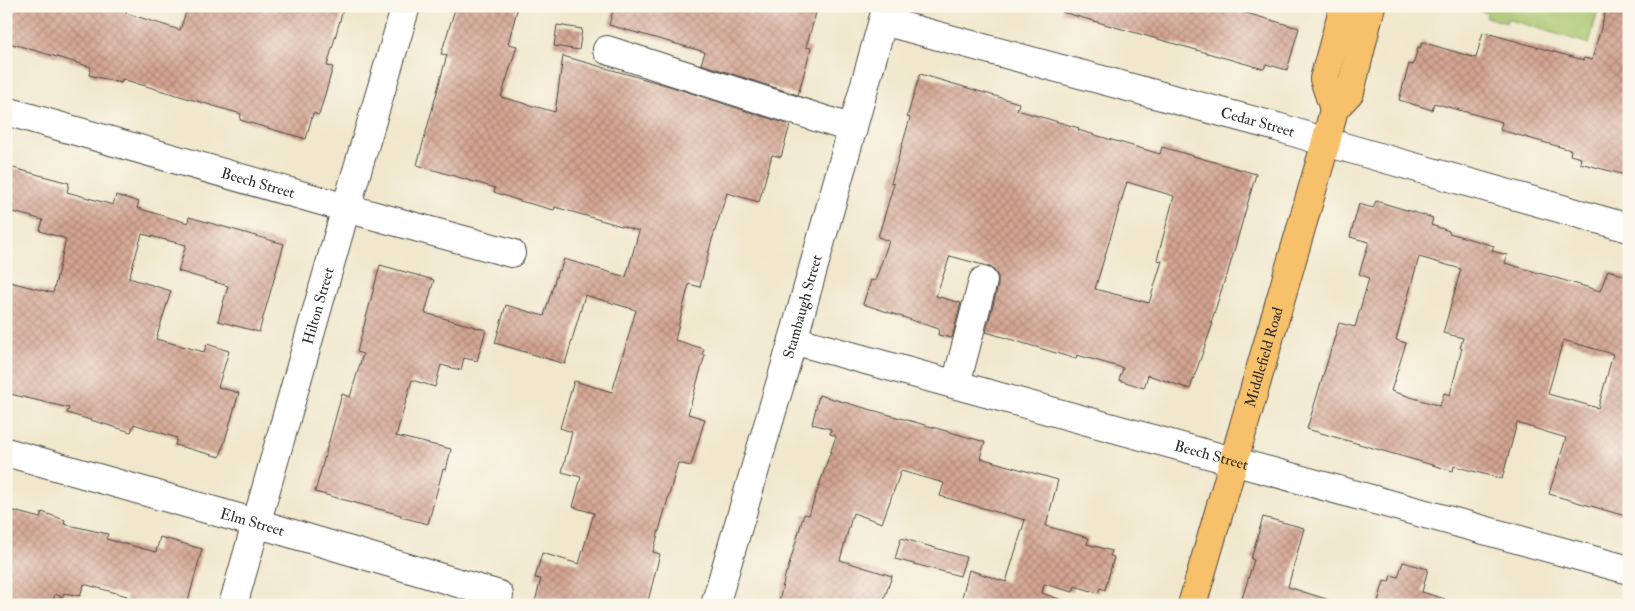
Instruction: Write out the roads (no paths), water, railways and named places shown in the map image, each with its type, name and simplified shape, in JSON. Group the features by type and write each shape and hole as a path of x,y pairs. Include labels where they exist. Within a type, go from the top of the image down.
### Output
{"main road":[{"path":"1334,109 1324,79 1344,6"},
{"name":"Middlefield Road","path":"1192,605 1334,109 1350,92 1371,6"}],"street":[{"name":"Hilton Street","path":"232,605 406,6"},
{"name":"Stambaugh Street","path":"715,605 793,340 885,14"},
{"name":"Cedar Street","path":"885,14 1629,228"},
{"path":"607,50 853,129"},
{"name":"Beech Street","path":"6,111 511,253"},
{"path":"956,384 983,281"},
{"name":"Beech Street","path":"793,340 1629,570"},
{"name":"Elm Street","path":"6,452 499,595"}]}
